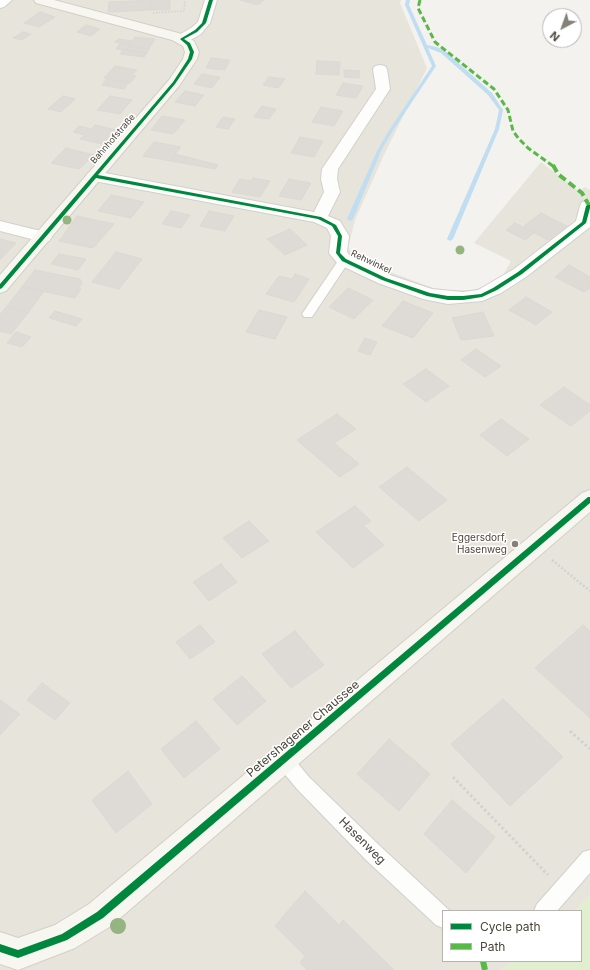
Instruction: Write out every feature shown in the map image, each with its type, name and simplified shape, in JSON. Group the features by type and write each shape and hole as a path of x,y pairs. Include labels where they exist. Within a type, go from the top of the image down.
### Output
{"main road":[{"path":"40,0 182,39"},
{"name":"Bahnhofstraße","path":"0,287 174,83 190,59 192,52 189,44 182,39"},
{"name":"Petershagener Chaussee","path":"13,958 64,937 100,915 590,499"}],"street":[{"path":"0,4 6,0"},
{"path":"182,39 196,31 204,23 211,0"},
{"path":"319,218 332,192 329,179 330,169 382,89 380,69"},
{"name":"Rehwinkel","path":"94,176 319,218 334,225 340,236 338,254 344,260 384,279 429,295 463,298 482,295 495,289 520,273 584,223 588,206"},
{"path":"0,226 42,237"}],"lane":[{"path":"308,314 344,260"},
{"name":"Hasenweg","path":"284,760 303,783 373,853 442,917"},
{"path":"545,910 590,859"}],"path":[{"path":"534,546 590,591"},
{"path":"570,732 590,749"},
{"path":"453,777 562,889"}],"shaded area":[{"path":"0,0 401,0 400,3 427,68 383,157 355,220 348,248 360,261 439,290 473,290 487,286 502,277 511,261 474,243 541,162 579,191 585,187 590,190 590,895 576,910 442,910 442,962 511,962 501,970 0,970"}],"green space":[{"path":"590,895 590,970 501,970 511,962 582,962 582,910 576,910"}],"building":[{"path":"151,0 150,10 108,12 109,2"},
{"path":"151,0 170,0 170,10 150,10"},
{"path":"240,0 264,0 258,5"},
{"path":"40,12 55,17 39,27 24,23"},
{"path":"86,25 100,29 91,36 77,32"},
{"path":"23,32 31,34 22,40 13,38"},
{"path":"135,37 155,39 149,49 128,47"},
{"path":"119,39 132,41 130,44 114,42"},
{"path":"120,43 130,44 128,47 149,49 147,53 116,49"},
{"path":"123,50 147,53 144,57 120,54"},
{"path":"211,58 230,60 225,70 206,68"},
{"path":"317,61 340,62 339,75 316,74"},
{"path":"115,66 137,70 132,75 136,76 130,83 104,78"},
{"path":"344,70 360,71 359,78 344,77"},
{"path":"202,74 220,77 212,88 194,84"},
{"path":"269,77 285,79 278,88 263,85"},
{"path":"107,79 129,82 124,89 102,85"},
{"path":"343,83 363,86 356,98 336,95"},
{"path":"185,91 204,95 195,106 175,102"},
{"path":"63,96 75,99 61,112 48,109"},
{"path":"110,96 132,100 120,114 97,110"},
{"path":"262,106 276,109 269,119 254,117"},
{"path":"321,107 343,111 334,126 312,122"},
{"path":"162,116 185,120 173,134 151,130"},
{"path":"223,117 235,119 228,129 216,127"},
{"path":"95,125 116,130 102,144 80,139 85,135 73,132 79,126 91,129"},
{"path":"300,137 323,141 314,157 291,153"},
{"path":"154,142 181,147 170,161 143,156"},
{"path":"66,148 94,155 79,169 51,163"},
{"path":"175,154 187,157 182,163 170,161"},
{"path":"187,157 218,165 215,169 182,163"},
{"path":"253,178 270,181 260,197 232,192 240,179 252,181"},
{"path":"289,179 311,183 301,200 279,196"},
{"path":"111,195 144,202 131,218 98,211"},
{"path":"171,211 190,215 181,228 162,224"},
{"path":"209,211 234,216 225,231 200,226"},
{"path":"541,213 567,226 548,240 523,227"},
{"path":"77,216 114,224 93,248 59,241"},
{"path":"515,223 534,233 525,240 506,230"},
{"path":"290,229 307,245 285,255 267,239"},
{"path":"0,239 16,243 0,260"},
{"path":"116,252 142,259 119,289 92,282"},
{"path":"59,254 86,259 78,270 51,264"},
{"path":"569,265 590,277 590,288 584,292 555,277"},
{"path":"35,270 80,279 82,283 79,288 81,289 75,298 22,287"},
{"path":"295,274 309,279 294,302 266,294 279,276 292,279"},
{"path":"22,287 44,291 28,313 7,306"},
{"path":"348,288 373,300 354,319 329,307"},
{"path":"526,297 552,312 536,325 509,310"},
{"path":"403,301 433,313 413,338 382,326"},
{"path":"7,306 28,313 11,334 0,331 0,314"},
{"path":"259,310 287,317 275,339 246,332"},
{"path":"55,311 82,319 76,326 49,318"},
{"path":"483,312 494,336 461,340 452,318"},
{"path":"16,332 31,337 22,347 7,343"},
{"path":"365,338 377,342 370,355 358,351"},
{"path":"476,349 501,366 485,377 461,360"},
{"path":"426,369 449,386 426,402 403,384"},
{"path":"564,387 590,405 590,411 571,426 540,405"},
{"path":"337,414 356,429 334,443 359,464 340,477 297,440"},
{"path":"501,419 529,439 507,456 480,435"},
{"path":"407,467 447,500 419,521 379,487"},
{"path":"355,506 371,521 364,526 384,545 353,568 316,532"},
{"path":"249,521 269,541 242,558 223,538"},
{"path":"221,564 237,582 209,601 193,582"},
{"path":"200,625 215,642 190,659 176,642"},
{"path":"583,625 590,631 590,718 535,668"},
{"path":"295,631 324,665 291,688 262,654"},
{"path":"242,676 266,701 237,725 213,699"},
{"path":"42,683 70,703 55,720 27,700"},
{"path":"503,699 563,757 510,806 451,744"},
{"path":"0,700 20,714 0,735"},
{"path":"196,721 220,749 184,778 161,749"},
{"path":"389,739 430,774 399,811 357,774"},
{"path":"128,771 152,804 116,833 92,800"},
{"path":"452,800 495,837 466,873 424,834"},
{"path":"305,891 339,925 343,920 394,970 307,970 300,963 305,956 275,926"}],"waterway":[{"path":"350,219 379,151 434,66 407,5 408,0"},
{"path":"427,46 443,52 490,94 501,110 497,129 450,239"}],"marked path":[{"path":"420,0 418,8 435,42 494,89 508,110 513,131 519,139 528,148 552,164 558,174 582,193 588,206 590,207"},
{"path":"483,962 485,970"}],"cycle path":[{"path":"0,287 174,83 190,59 192,52 189,44 182,39 196,31 204,23 211,0"},
{"path":"94,176 319,218 334,225 340,236 338,253 344,260 384,279 429,295 448,298 463,298 482,295 495,289 520,273 584,223 588,206 590,207"},
{"path":"0,948 18,954 64,937 100,915 590,499"}],"place":[{"name":"Eggersdorf, Hasenweg","path":"515,544"}]}
